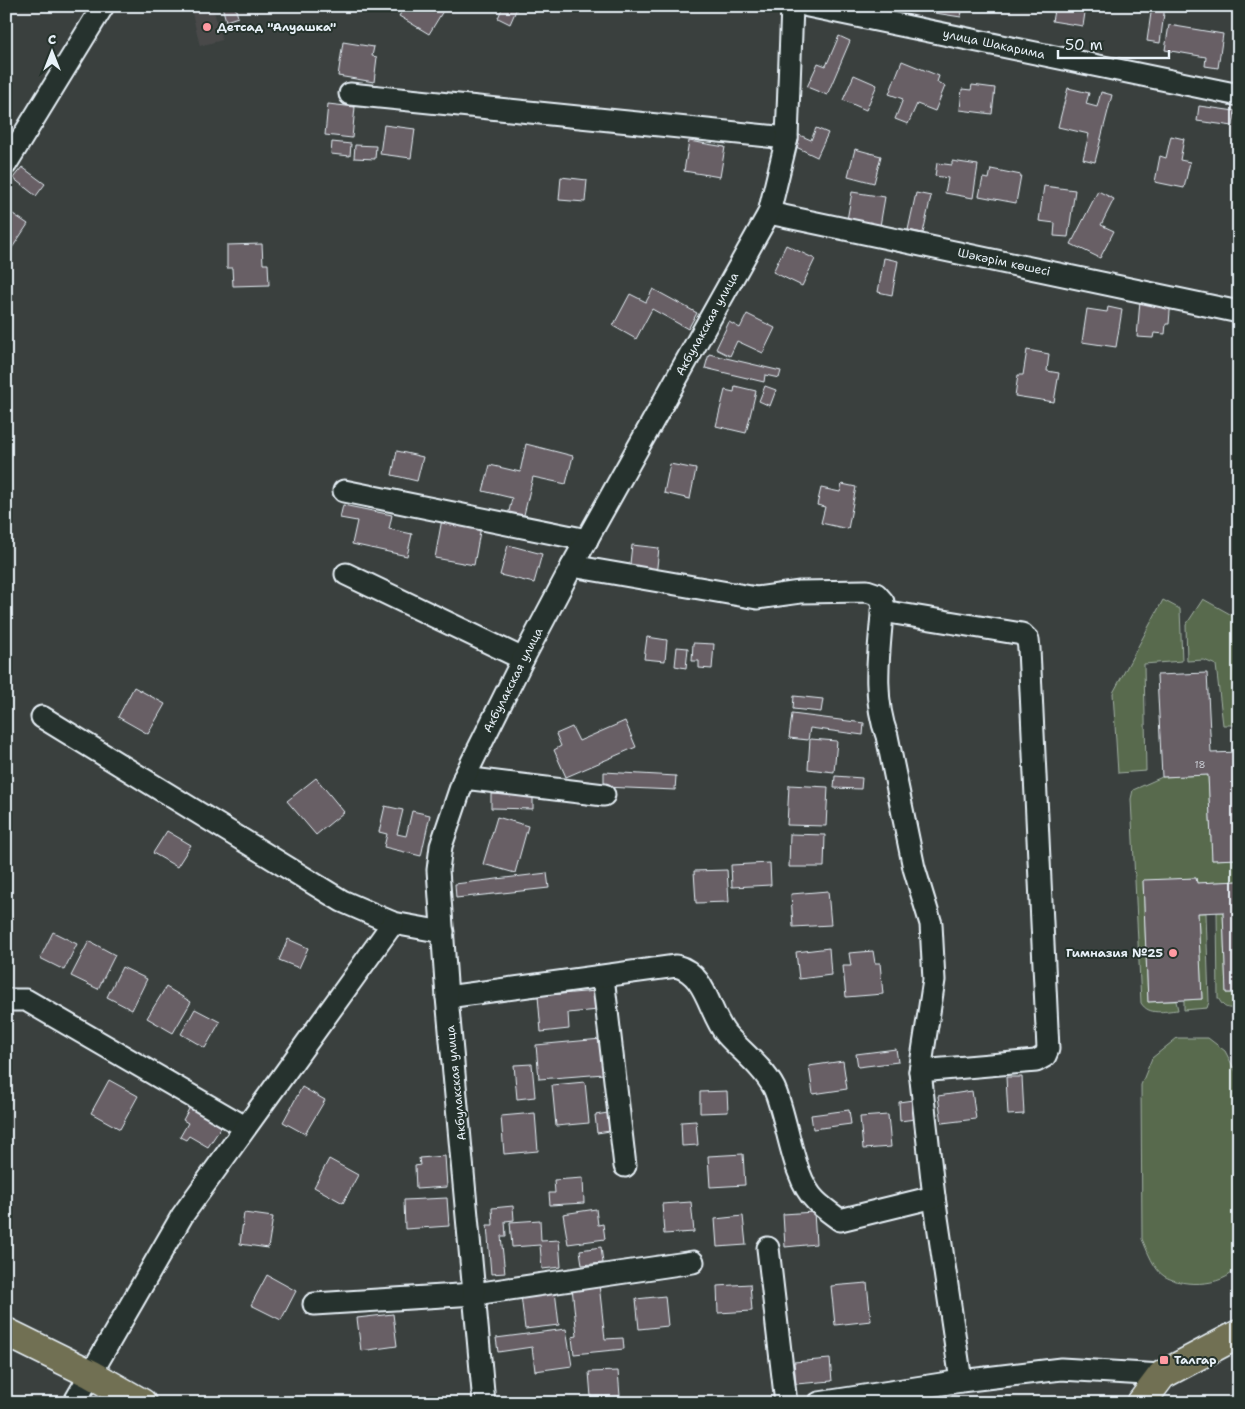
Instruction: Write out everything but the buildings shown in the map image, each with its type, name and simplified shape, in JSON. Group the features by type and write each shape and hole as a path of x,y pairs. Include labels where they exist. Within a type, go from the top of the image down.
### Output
{"main road":[{"path":"6,1332 91,1374 142,1403"},
{"path":"1141,1403 1162,1375 1239,1334"}],"street":[{"path":"6,164 103,6"},
{"name":"Акбулакская улица","path":"484,1403 447,997 438,870 441,846 464,778 523,659 572,566 769,213 787,138 792,6"},
{"name":"улица Шакарима","path":"808,6 1239,95"},
{"path":"350,94 787,138"},
{"name":"Шәкәрім көшесі","path":"769,213 1239,312"},
{"path":"344,491 587,540"},
{"path":"572,566 756,598 800,592 867,591 876,594 883,602 878,692 881,720 887,736 914,868 931,924 934,980 920,1071 934,1197 961,1381"},
{"path":"346,574 523,659"},
{"path":"882,611 1022,634 1028,640 1029,649 1048,1049 1045,1056 1036,1061 920,1071"},
{"path":"42,717 342,901 393,923 443,932"},
{"path":"464,778 604,796"},
{"path":"74,1403 182,1216 393,923"},
{"path":"447,997 676,966 685,968 695,976 725,1032 750,1057 773,1087 805,1186 815,1201 840,1220 934,1197"},
{"path":"603,977 625,1166"},
{"path":"6,1000 26,1000 245,1127"},
{"path":"768,1248 786,1403"},
{"path":"314,1304 475,1294 693,1262"},
{"path":"819,1403 961,1381 1061,1369 1162,1375"}],"shaded area":[{"name":"Детсад \"Алуашка\"","path":"213,8 222,40 200,46 192,13"}],"green space":[{"path":"1203,599 1239,619 1239,725 1223,725 1216,665 1204,660 1187,661 1186,625"},
{"path":"1163,600 1180,609 1182,661 1144,664 1146,771 1118,773 1113,693"},
{"path":"1208,775 1212,860 1239,859 1239,881 1197,883 1196,878 1143,881 1148,1002 1176,1001 1178,1010 1162,1012 1148,1010 1141,1003 1131,799 1133,790 1162,777"},
{"path":"1217,912 1223,912 1226,993 1234,993 1234,1008 1224,1006 1218,998"},
{"path":"1198,913 1206,913 1209,1002 1207,1008 1184,1010 1184,1000 1202,999"},
{"path":"1177,1038 1208,1038 1225,1051 1239,1078 1239,1263 1234,1271 1226,1277 1205,1283 1182,1282 1164,1276 1154,1265 1142,1239 1141,1085 1152,1058"}],"place":[{"name":"Детсад \"Алуашка\"","path":"207,27"},
{"name":"Гимназия №25","path":"1173,953"},
{"name":"Талгар","path":"1164,1360"}]}
